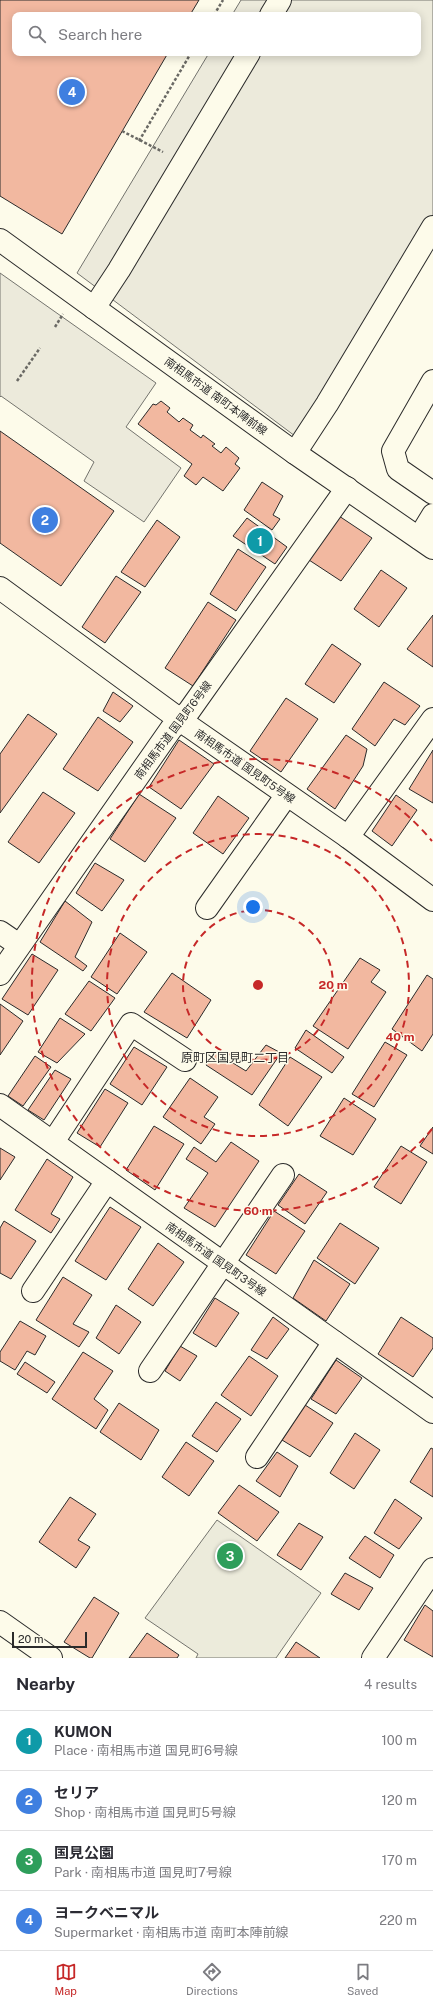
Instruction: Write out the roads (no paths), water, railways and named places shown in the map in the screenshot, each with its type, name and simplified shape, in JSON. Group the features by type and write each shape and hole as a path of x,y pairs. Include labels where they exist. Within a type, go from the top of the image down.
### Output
{"street":[{"path":"273,12 280,0"},
{"path":"94,308 120,270 247,56"},
{"path":"295,453 327,404 433,227"},
{"name":"南相馬市道 南町本陣前線","path":"0,240 295,453 426,543"},
{"path":"433,381 393,451 398,469 433,493"},
{"name":"南相馬市道 国見町6号線","path":"0,974 167,735 189,711 347,488"},
{"path":"426,543 433,515"},
{"name":"南相馬市道 国見町5号線","path":"0,588 180,720 286,796 348,837 433,900"},
{"path":"348,837 433,719"},
{"path":"208,908 286,796"},
{"path":"0,932 19,945"},
{"path":"53,1142 131,1024 185,1060"},
{"name":"南相馬市道 国見町3号線","path":"0,1105 433,1412"},
{"path":"150,1371 283,1175"},
{"path":"33,1292 107,1181"},
{"path":"257,1457 334,1342"},
{"path":"373,1658 433,1570"},
{"path":"0,1622 38,1654"}],"place":[{"name":"ヨークベニマル","path":"72,92"},
{"name":"セリア","path":"45,520"},
{"name":"KUMON","path":"260,541"},
{"name":"国見公園","path":"230,1556"}],"district":[{"name":"原町区国見町二丁目","path":"235,1058"}]}
